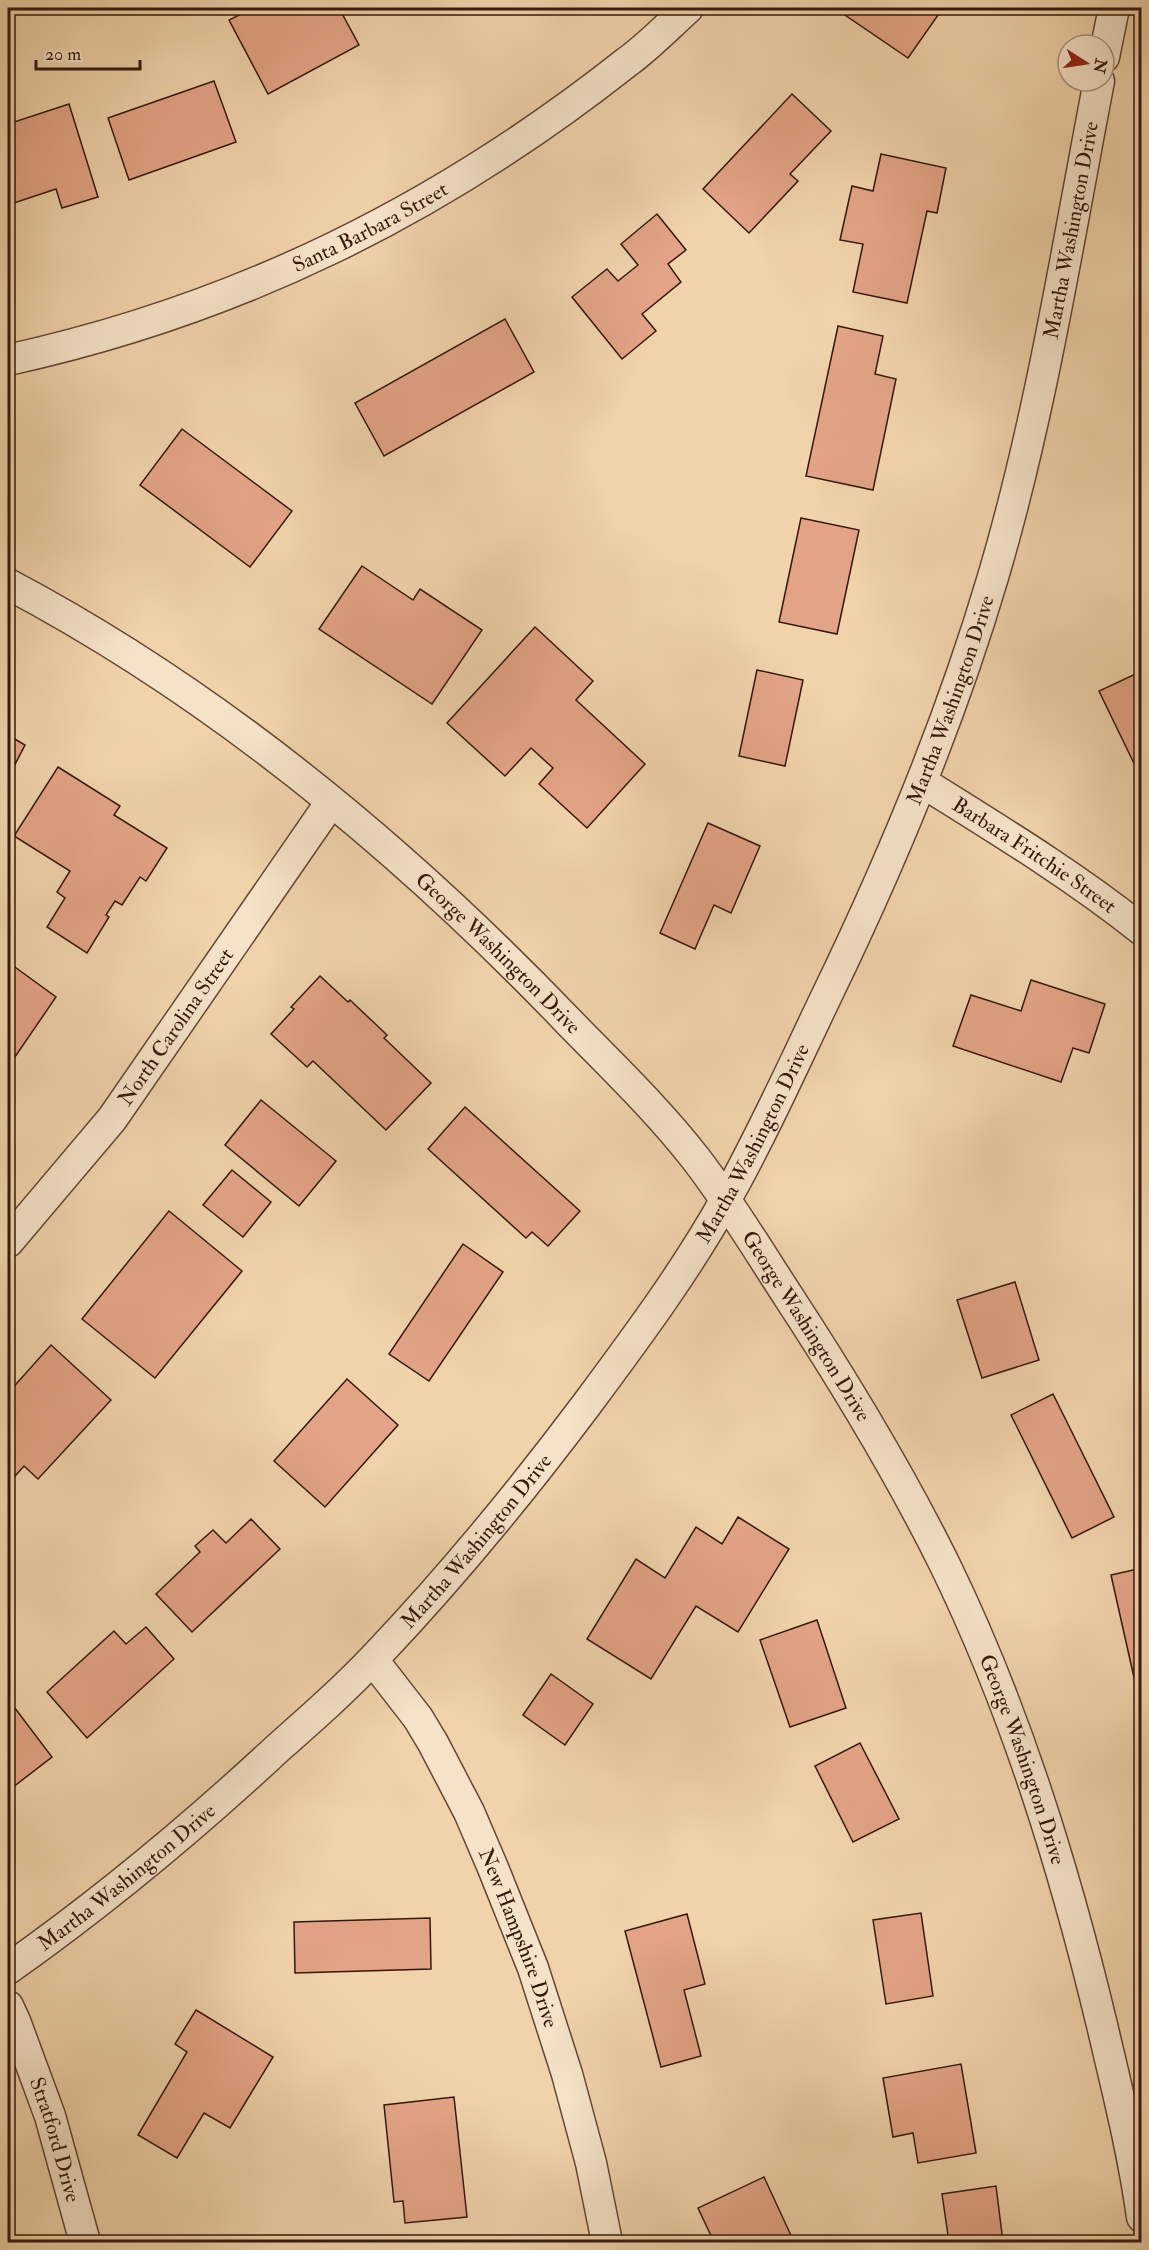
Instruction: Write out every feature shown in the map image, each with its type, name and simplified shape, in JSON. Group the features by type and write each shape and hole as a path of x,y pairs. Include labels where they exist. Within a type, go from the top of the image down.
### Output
{"street":[{"name":"Santa Barbara Street","path":"8,360 108,335 171,315 319,256 385,223 463,178 570,104 629,62 688,8"},
{"path":"1109,33 1114,8"},
{"name":"Martha Washington Drive","path":"8,1969 107,1895 179,1836 373,1660 480,1540 557,1444 655,1311 726,1200 860,928 922,782 971,646 994,576 1037,406 1097,93"},
{"name":"George Washington Drive","path":"8,584 136,658 260,746 413,870 516,967 671,1130 693,1154 726,1200 822,1348 904,1486 946,1568 1005,1704 1041,1806 1090,1976 1131,2148 1142,2217"},
{"name":"Barbara Fritchie Street","path":"922,782 1056,867 1107,902 1142,930"},
{"name":"North Carolina Street","path":"8,1242 112,1119 331,802"},
{"name":"New Hampshire Drive","path":"373,1660 418,1718 433,1743 469,1812 494,1868 532,1968 567,2074 591,2163 607,2242"},
{"name":"Stratford Drive","path":"8,2006 50,2116 85,2242"}],"building":[{"path":"253,8 339,8 359,45 268,94 229,20"},
{"path":"850,8 943,8 908,58 845,15"},
{"path":"214,81 236,142 129,180 108,118"},
{"path":"792,94 831,131 790,174 798,181 749,233 703,189"},
{"path":"69,104 98,197 62,208 56,189 8,205 8,124"},
{"path":"881,154 946,168 937,213 927,211 907,303 853,292 863,244 840,240 852,186 873,191"},
{"path":"657,214 686,250 668,264 681,282 642,314 656,331 622,359 572,297 607,269 618,281 638,265 621,244"},
{"path":"505,319 534,372 384,456 355,403"},
{"path":"838,326 883,336 875,374 896,379 873,490 806,476"},
{"path":"182,429 292,511 250,567 140,485"},
{"path":"801,518 859,530 837,634 779,622"},
{"path":"362,566 413,600 420,589 482,630 432,704 319,629"},
{"path":"535,627 593,681 576,700 645,764 587,828 539,784 553,768 531,748 505,776 447,723"},
{"path":"757,670 803,680 785,766 739,756"},
{"path":"1142,671 1142,780 1099,691"},
{"path":"8,735 25,745 8,778"},
{"path":"58,767 120,806 114,815 167,848 146,881 140,877 122,905 115,901 106,915 109,917 87,953 47,927 65,898 57,892 70,871 14,836"},
{"path":"708,823 760,846 731,913 714,905 695,949 660,933"},
{"path":"8,962 56,997 8,1067"},
{"path":"320,976 348,1002 350,1000 387,1035 384,1038 431,1083 386,1130 313,1061 307,1067 271,1034 294,1009 291,1007"},
{"path":"1031,980 1105,1004 1089,1053 1073,1048 1061,1082 953,1046 971,995 1021,1011"},
{"path":"261,1100 336,1161 299,1206 225,1145"},
{"path":"465,1107 580,1211 548,1246 532,1232 526,1238 428,1149"},
{"path":"232,1170 271,1202 243,1237 203,1205"},
{"path":"169,1211 242,1271 155,1378 82,1319"},
{"path":"463,1244 503,1272 429,1381 389,1354"},
{"path":"1015,1282 1039,1360 982,1378 957,1300"},
{"path":"51,1345 111,1400 38,1479 24,1466 8,1484 8,1393"},
{"path":"347,1379 398,1425 325,1507 274,1461"},
{"path":"1053,1394 1114,1517 1072,1538 1011,1415"},
{"path":"738,1517 789,1549 738,1632 696,1606 651,1679 587,1639 636,1559 665,1578 696,1527 722,1544"},
{"path":"251,1519 280,1549 192,1632 156,1594 200,1552 195,1546 213,1530 226,1543"},
{"path":"1142,1568 1142,1680 1135,1682 1111,1575"},
{"path":"817,1620 846,1708 790,1727 760,1640"},
{"path":"146,1627 174,1659 87,1738 47,1692 114,1631 126,1644"},
{"path":"551,1674 593,1704 565,1745 523,1715"},
{"path":"8,1699 52,1757 8,1791"},
{"path":"860,1743 899,1819 853,1842 815,1766"},
{"path":"921,1913 933,1996 886,2004 873,1920"},
{"path":"687,1914 705,1984 684,1990 701,2056 661,2067 625,1931"},
{"path":"430,1918 431,1969 295,1973 294,1922"},
{"path":"196,2010 273,2057 230,2128 204,2113 177,2158 138,2135 187,2052 175,2044"},
{"path":"961,2064 976,2153 918,2163 913,2133 893,2137 883,2078"},
{"path":"454,2097 467,2217 405,2223 403,2201 394,2202 384,2105"},
{"path":"764,2177 794,2242 714,2242 698,2208"},
{"path":"996,2186 1003,2242 949,2242 942,2194"}]}
